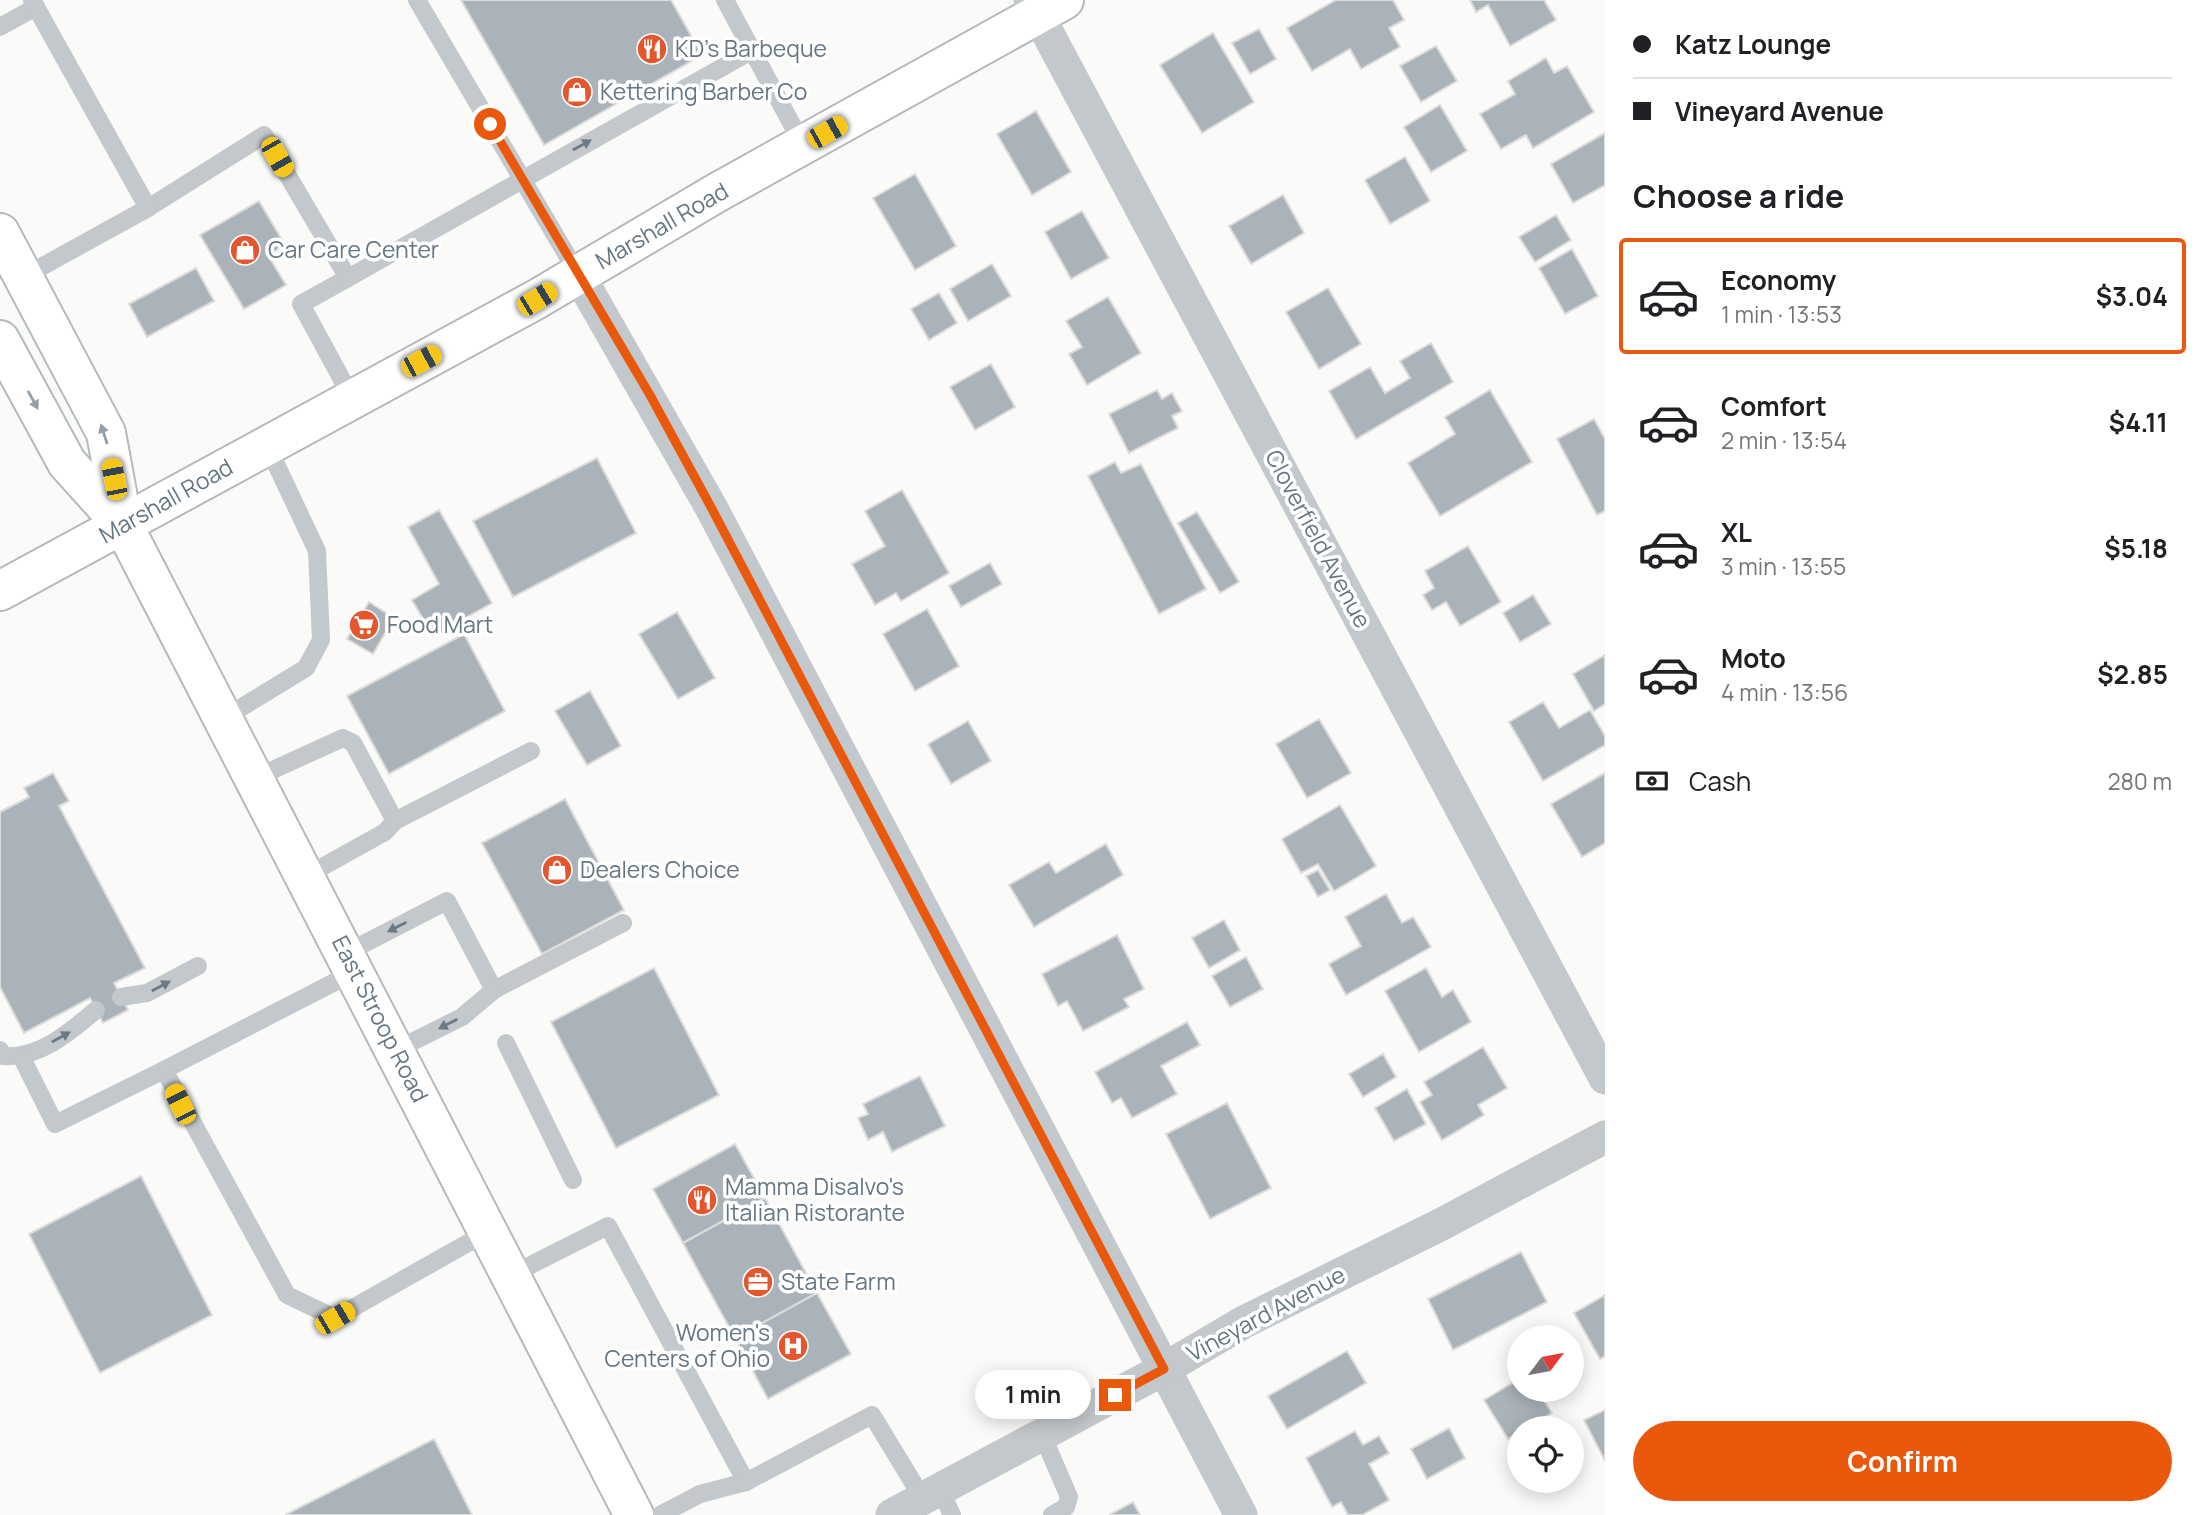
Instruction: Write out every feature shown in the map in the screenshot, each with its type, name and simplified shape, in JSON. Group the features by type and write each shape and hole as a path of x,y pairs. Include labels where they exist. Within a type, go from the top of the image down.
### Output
{"main road":[{"name":"Marshall Road","path":"0,591 579,274 1044,5"},
{"name":"East Stroop Road","path":"0,233 106,433 123,525"},
{"name":"East Stroop Road","path":"0,340 67,463 123,525 351,962 634,1515"}],"street":[{"name":"Cloverfield Avenue","path":"1044,5 1605,1078"},
{"path":"579,274 712,509 1241,1515"},
{"name":"Vineyard Avenue","path":"892,1515 938,1501 1042,1434 1164,1369 1244,1322 1443,1224 1605,1137"}],"lane":[{"path":"417,0 579,274"},
{"path":"726,0 803,145"},
{"path":"0,27 34,4 148,208"},
{"path":"352,398 301,304 753,50"},
{"path":"23,277 148,208 264,135 348,278"},
{"path":"224,718 306,668 321,640 317,551 267,445"},
{"path":"255,778 343,738 353,743 395,821"},
{"path":"306,876 385,832 395,821 531,751"},
{"path":"22,1058 55,1124 164,1070 351,962 447,901 494,990"},
{"path":"396,1050 462,1017 494,990 623,923"},
{"path":"121,997 147,993 198,966"},
{"path":"0,1050 3,1056 22,1058 69,1034 96,1010"},
{"path":"506,1044 573,1180"},
{"path":"164,1070 287,1296 335,1318 489,1231"},
{"path":"511,1275 608,1226 746,1482"},
{"path":"660,1515 700,1494 746,1482 873,1415 938,1501"},
{"path":"1042,1434 1069,1497 1066,1507 1052,1515"}],"building":[{"path":"461,0 671,0 702,55 544,145"},
{"path":"1336,0 1393,0 1404,20 1389,28 1400,47 1361,69 1350,49 1312,71 1287,28"},
{"path":"1470,0 1544,0 1556,20 1510,46 1488,5 1476,12"},
{"path":"1259,29 1276,59 1250,74 1232,43"},
{"path":"1213,33 1254,102 1202,133 1160,65"},
{"path":"1436,46 1457,81 1421,102 1400,66"},
{"path":"1546,58 1554,73 1567,66 1594,112 1533,148 1526,135 1501,149 1480,114 1515,94 1508,81"},
{"path":"1440,105 1467,151 1431,172 1404,127"},
{"path":"1036,111 1071,172 1032,195 997,134"},
{"path":"1605,133 1605,185 1573,203 1551,164"},
{"path":"1405,157 1430,201 1390,224 1365,180"},
{"path":"915,174 956,246 915,270 873,198"},
{"path":"1283,195 1304,233 1251,264 1229,226"},
{"path":"259,201 285,245 268,255 286,285 244,309 200,235"},
{"path":"1082,211 1109,258 1071,279 1045,232"},
{"path":"1556,215 1571,240 1535,262 1519,237"},
{"path":"1572,249 1598,296 1565,314 1539,268"},
{"path":"992,264 1011,296 968,321 950,289"},
{"path":"196,268 214,301 147,337 129,304"},
{"path":"1328,288 1361,344 1319,369 1286,312"},
{"path":"939,293 957,323 929,340 911,309"},
{"path":"1108,297 1141,353 1087,385 1069,354 1082,347 1066,321"},
{"path":"1431,343 1453,382 1356,439 1329,391 1370,367 1385,393 1410,378 1400,361"},
{"path":"991,364 1015,407 975,430 950,387"},
{"path":"1157,390 1162,399 1172,393 1182,411 1172,416 1178,428 1129,453 1109,414"},
{"path":"1490,390 1532,462 1440,516 1408,463 1455,434 1445,417"},
{"path":"1594,419 1605,439 1605,511 1597,515 1557,439"},
{"path":"597,458 636,533 513,597 473,521"},
{"path":"1115,462 1121,473 1141,464 1206,589 1159,614 1088,476"},
{"path":"902,490 949,573 901,601 896,593 875,605 852,564 885,546 865,511"},
{"path":"439,510 492,603 433,636 412,600 439,584 408,527"},
{"path":"1197,512 1239,582 1220,593 1178,523"},
{"path":"1468,546 1501,602 1460,626 1446,602 1432,610 1423,595 1434,588 1425,571"},
{"path":"990,563 1002,584 961,607 949,586"},
{"path":"1533,595 1551,624 1520,642 1503,613"},
{"path":"369,602 394,618 373,654 347,639"},
{"path":"927,609 959,666 915,691 883,634"},
{"path":"677,612 715,678 678,699 639,634"},
{"path":"464,634 505,711 389,774 347,696"},
{"path":"1605,655 1605,704 1594,711 1573,674"},
{"path":"590,691 621,746 587,765 555,711"},
{"path":"1543,702 1559,728 1590,710 1605,736 1605,745 1543,781 1509,722"},
{"path":"1319,719 1351,773 1307,798 1276,744"},
{"path":"968,721 991,761 951,784 928,744"},
{"path":"53,773 69,801 59,806 145,968 114,983 128,1010 103,1023 90,998 24,1033 0,987 0,812 29,797 24,788"},
{"path":"1605,773 1605,843 1582,857 1551,804"},
{"path":"565,799 624,910 542,954 482,843"},
{"path":"1340,805 1376,866 1334,891 1318,864 1301,873 1282,839"},
{"path":"1106,844 1123,875 1034,927 1009,885 1049,862 1056,873"},
{"path":"1318,870 1330,890 1318,897 1306,876"},
{"path":"1386,894 1402,923 1413,917 1431,947 1346,995 1329,964 1361,946 1345,917"},
{"path":"1224,920 1240,950 1209,968 1192,938"},
{"path":"1117,935 1144,989 1124,999 1129,1007 1083,1031 1067,1001 1058,1006 1042,974"},
{"path":"1246,957 1263,989 1230,1007 1212,976"},
{"path":"654,968 719,1095 616,1148 551,1022"},
{"path":"1426,968 1442,997 1453,990 1471,1022 1419,1052 1385,991"},
{"path":"1187,1022 1200,1045 1161,1066 1177,1094 1132,1118 1121,1098 1112,1103 1095,1072"},
{"path":"1483,1047 1507,1088 1478,1105 1484,1115 1442,1140 1420,1102 1432,1095 1424,1082"},
{"path":"1383,1054 1396,1077 1363,1097 1349,1074"},
{"path":"920,1076 945,1126 892,1152 883,1132 868,1140 858,1118 868,1114 863,1104"},
{"path":"1407,1089 1426,1124 1394,1141 1375,1108"},
{"path":"1227,1103 1271,1188 1210,1219 1166,1134"},
{"path":"735,1144 765,1198 683,1243 653,1189"},
{"path":"141,1176 212,1315 100,1373 29,1234"},
{"path":"765,1198 817,1293 735,1338 683,1243"},
{"path":"1521,1252 1547,1302 1453,1350 1428,1299"},
{"name":"Women's Centers of Ohio","path":"817,1293 851,1354 768,1399 735,1338"},
{"path":"1605,1295 1605,1356 1600,1359 1584,1331 1584,1325 1581,1325 1574,1313"},
{"path":"1347,1351 1366,1383 1287,1429 1268,1396"},
{"path":"1507,1386 1507,1402 1545,1402 1552,1413 1547,1416 1507,1416 1507,1437 1484,1400"},
{"path":"1605,1410 1605,1461 1584,1420"},
{"path":"1449,1428 1465,1458 1427,1479 1411,1449"},
{"path":"1355,1431 1363,1445 1379,1436 1389,1453 1369,1464 1389,1500 1362,1515 1348,1515 1341,1502 1332,1507 1306,1458"},
{"path":"434,1439 472,1515 285,1515"},
{"path":"1133,1502 1140,1515 1109,1515"}],"place":[{"name":"KD's Barbeque","path":"652,49"},
{"name":"Kettering Barber Co","path":"577,92"},
{"name":"Car Care Center","path":"245,250"},
{"name":"Food Mart","path":"364,625"},
{"name":"Dealers Choice","path":"557,870"},
{"name":"Mamma Disalvo's Italian Ristorante","path":"702,1200"},
{"name":"State Farm","path":"758,1282"},
{"name":"Women's Centers of Ohio","path":"793,1346"}],"route":[{"path":"490,124 650,395 712,509 1164,1369 1115,1395"}]}
